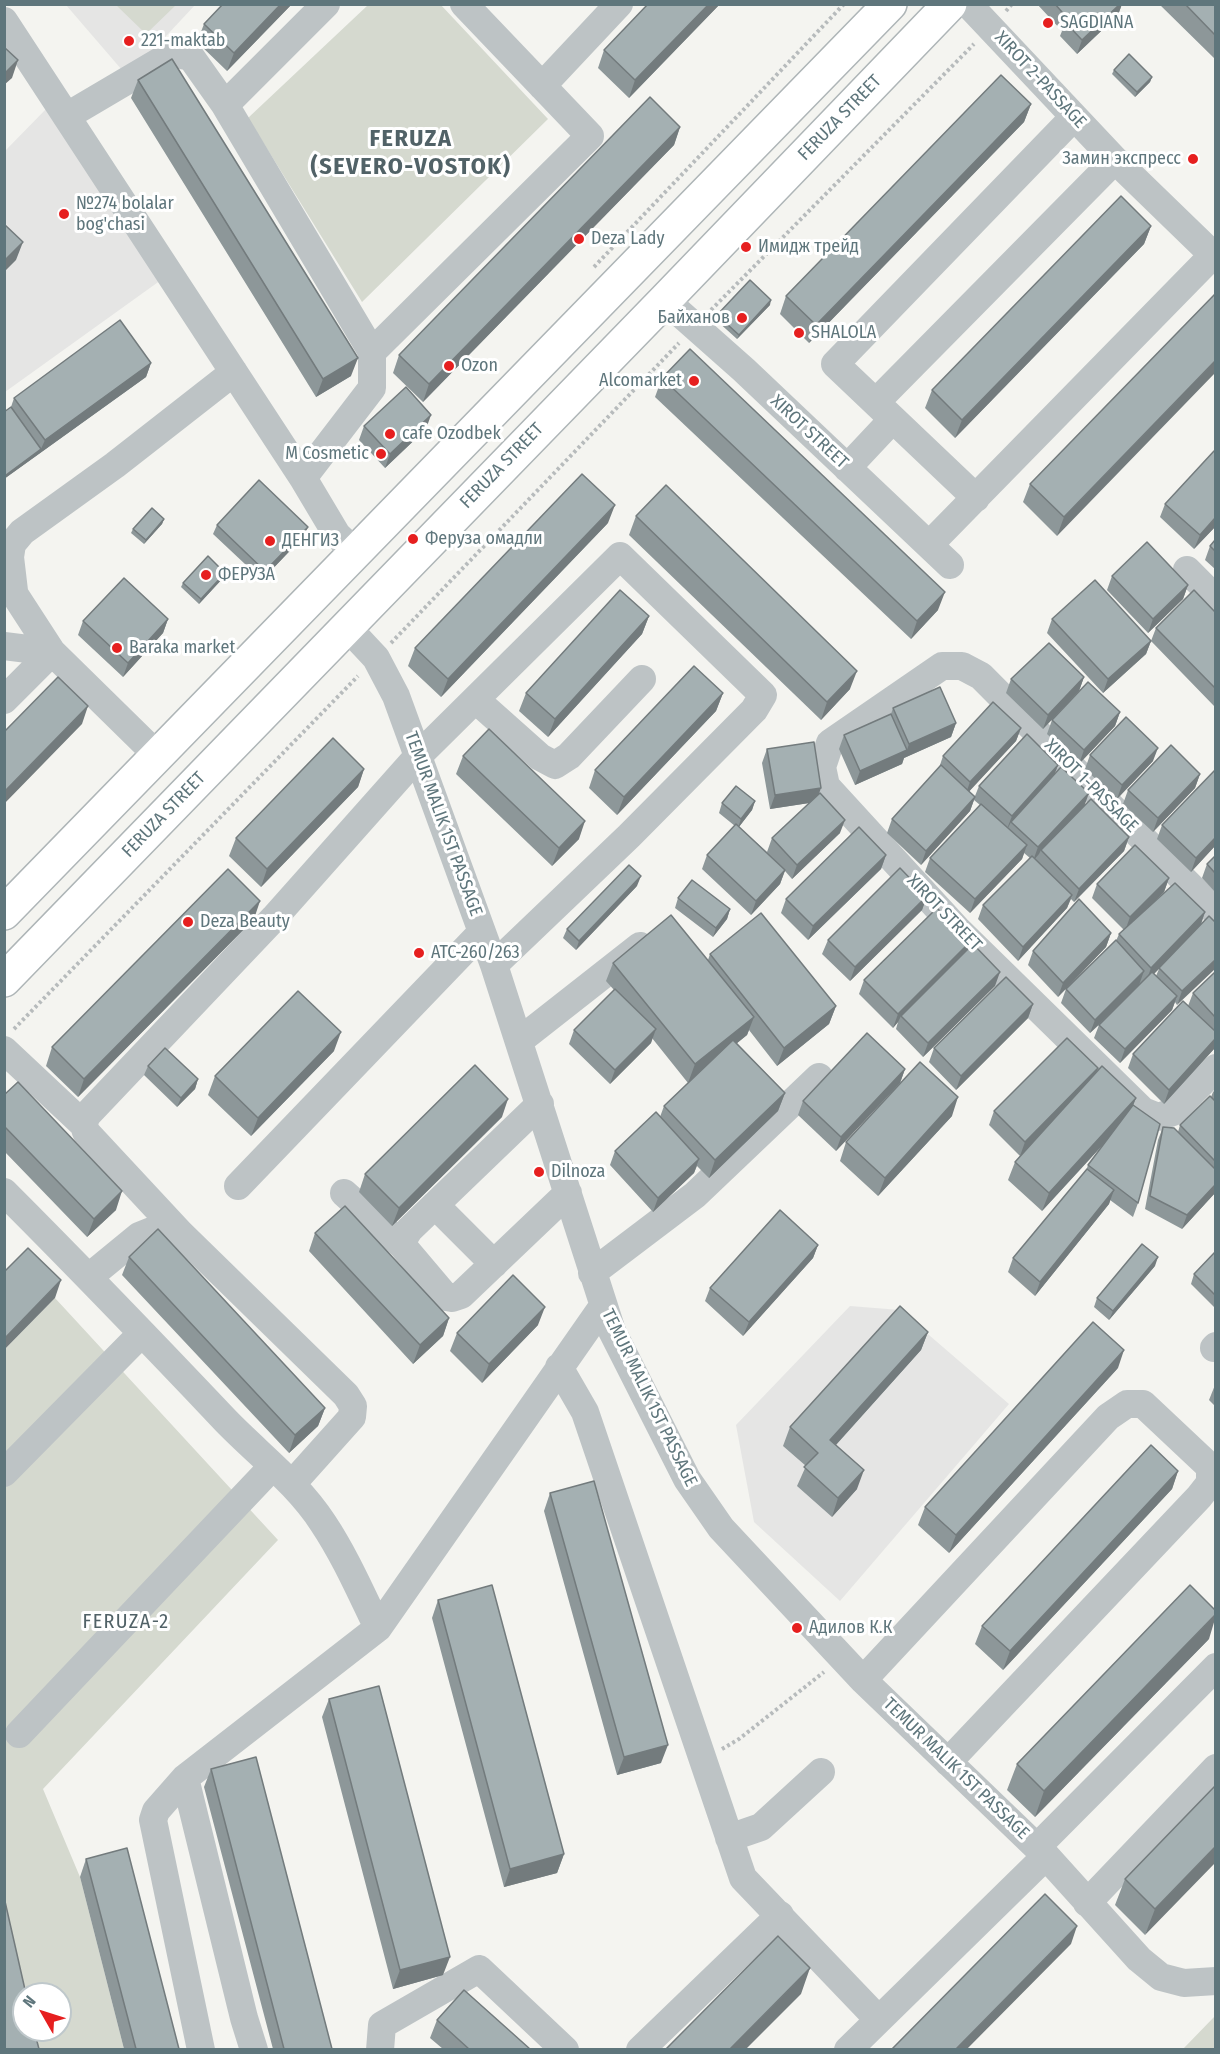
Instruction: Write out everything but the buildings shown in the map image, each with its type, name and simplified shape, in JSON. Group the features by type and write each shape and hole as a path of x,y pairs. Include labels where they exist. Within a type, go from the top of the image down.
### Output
{"main road":[{"path":"4,913 890,4"},
{"name":"FERUZA STREET","path":"4,980 950,4"},
{"path":"812,86 823,88 833,94 842,116"}],"street":[{"path":"225,105 326,4"},
{"path":"372,352 590,136 464,4"},
{"path":"542,86 620,4"},
{"name":"XIROT 2-PASSAGE","path":"968,4 1115,160 1214,256"},
{"path":"4,21 303,478 337,536 356,553"},
{"path":"68,116 166,57 177,54 191,57 225,105 372,352 372,388 303,478"},
{"path":"976,498 835,364 1074,117"},
{"path":"847,468 884,410 1115,160"},
{"path":"929,545 1214,256"},
{"name":"XIROT STREET","path":"665,300 744,370 950,565"},
{"path":"158,756 52,652 9,584 12,544 22,532 116,465 234,372"},
{"path":"84,1125 86,1116 274,918 418,756 620,556 763,695 754,710 494,965"},
{"path":"1187,570 1215,598"},
{"name":"TEMUR MALIK 1ST PASSAGE","path":"347,627 376,657 396,696 494,965 612,1331 656,1422 703,1505 721,1528 863,1680 1041,1851 1139,1959 1161,1977 1184,1983 1215,1981"},
{"path":"4,646 52,652"},
{"path":"4,700 52,652"},
{"name":"XIROT STREET","path":"962,666 942,666 830,743 822,767 826,786 957,928 1143,1111 1158,1117 1173,1112 1215,1068"},
{"name":"XIROT 1-PASSAGE","path":"962,666 981,676 1215,912"},
{"path":"476,700 540,757 555,765 569,756 642,679"},
{"path":"238,1186 482,932"},
{"path":"519,1041 656,934"},
{"path":"8,1041 84,1125 86,1132 180,1233 346,1395 353,1406 352,1417 283,1475 19,1734"},
{"path":"592,1273 695,1195 819,1077"},
{"path":"402,1245 409,1230 540,1104"},
{"path":"4,1192 234,1428 283,1475 323,1523 378,1628"},
{"path":"344,1193 402,1245 446,1297 452,1298 461,1295 568,1192"},
{"path":"435,1205 494,1264"},
{"path":"89,1277 147,1232 164,1226 180,1233"},
{"path":"201,2049 153,1820 156,1811 185,1778 378,1628 603,1306"},
{"path":"4,1473 142,1333"},
{"path":"559,1367 585,1412 743,1878 878,2019"},
{"path":"863,1680 1108,1417 1127,1404 1143,1404 1210,1467 1210,1483 1198,1497 948,1762"},
{"path":"848,2049 1041,1851 1215,1667"},
{"path":"1087,1903 1215,1768"},
{"path":"729,1838 761,1827 821,1772"},
{"path":"185,1778 244,2018 254,2049"},
{"path":"640,2049 780,1915"},
{"path":"380,2049 382,2025 478,1969 565,2049"}],"path":[{"path":"830,20 844,4"},
{"path":"8,1041 695,327 1012,4"},
{"path":"739,1739 842,1658"}],"shaded area":[{"path":"440,4 548,119 362,302 248,118 368,5"},
{"name":"221-maktab","path":"66,5 195,5 128,77"},
{"path":"116,5 176,5 146,34"},
{"name":"№274 bolalar bog'chasi","path":"47,108 168,275 5,392 4,152"},
{"path":"55,1298 278,1540 43,1789 80,1877 124,2049 28,2049 26,2042 72,2042 72,1982 13,1982 5,1945 4,1350"},
{"path":"850,1306 900,1310 1009,1404 840,1601 754,1522 736,1425"},
{"path":"1215,2016 1215,2049 1183,2049"}],"place":[{"name":"SAGDIANA","path":"1048,23"},
{"name":"221-maktab","path":"129,41"},
{"name":"Замин экспресс","path":"1193,159"},
{"name":"№274 bolalar bog'chasi","path":"64,214"},
{"name":"Deza Lady","path":"579,239"},
{"name":"Имидж трейд","path":"746,247"},
{"name":"Байханов","path":"742,318"},
{"name":"SHALOLA","path":"799,333"},
{"name":"Ozon","path":"449,366"},
{"name":"Alcomarket","path":"694,381"},
{"name":"cafe Ozodbek","path":"390,434"},
{"name":"M Cosmetic","path":"381,454"},
{"name":"Феруза омадли","path":"413,539"},
{"name":"ДЕНГИЗ","path":"270,541"},
{"name":"ФЕРУЗА","path":"206,575"},
{"name":"Baraka market","path":"117,648"},
{"name":"Deza Beauty","path":"188,922"},
{"name":"АТС-260/263","path":"419,953"},
{"name":"Dilnoza","path":"539,1172"},
{"name":"Адилов К.К","path":"797,1628"}],"district":[{"name":"FERUZA (SEVERO-VOSTOK)","path":"411,153"},
{"name":"FERUZA-2","path":"126,1622"}]}
